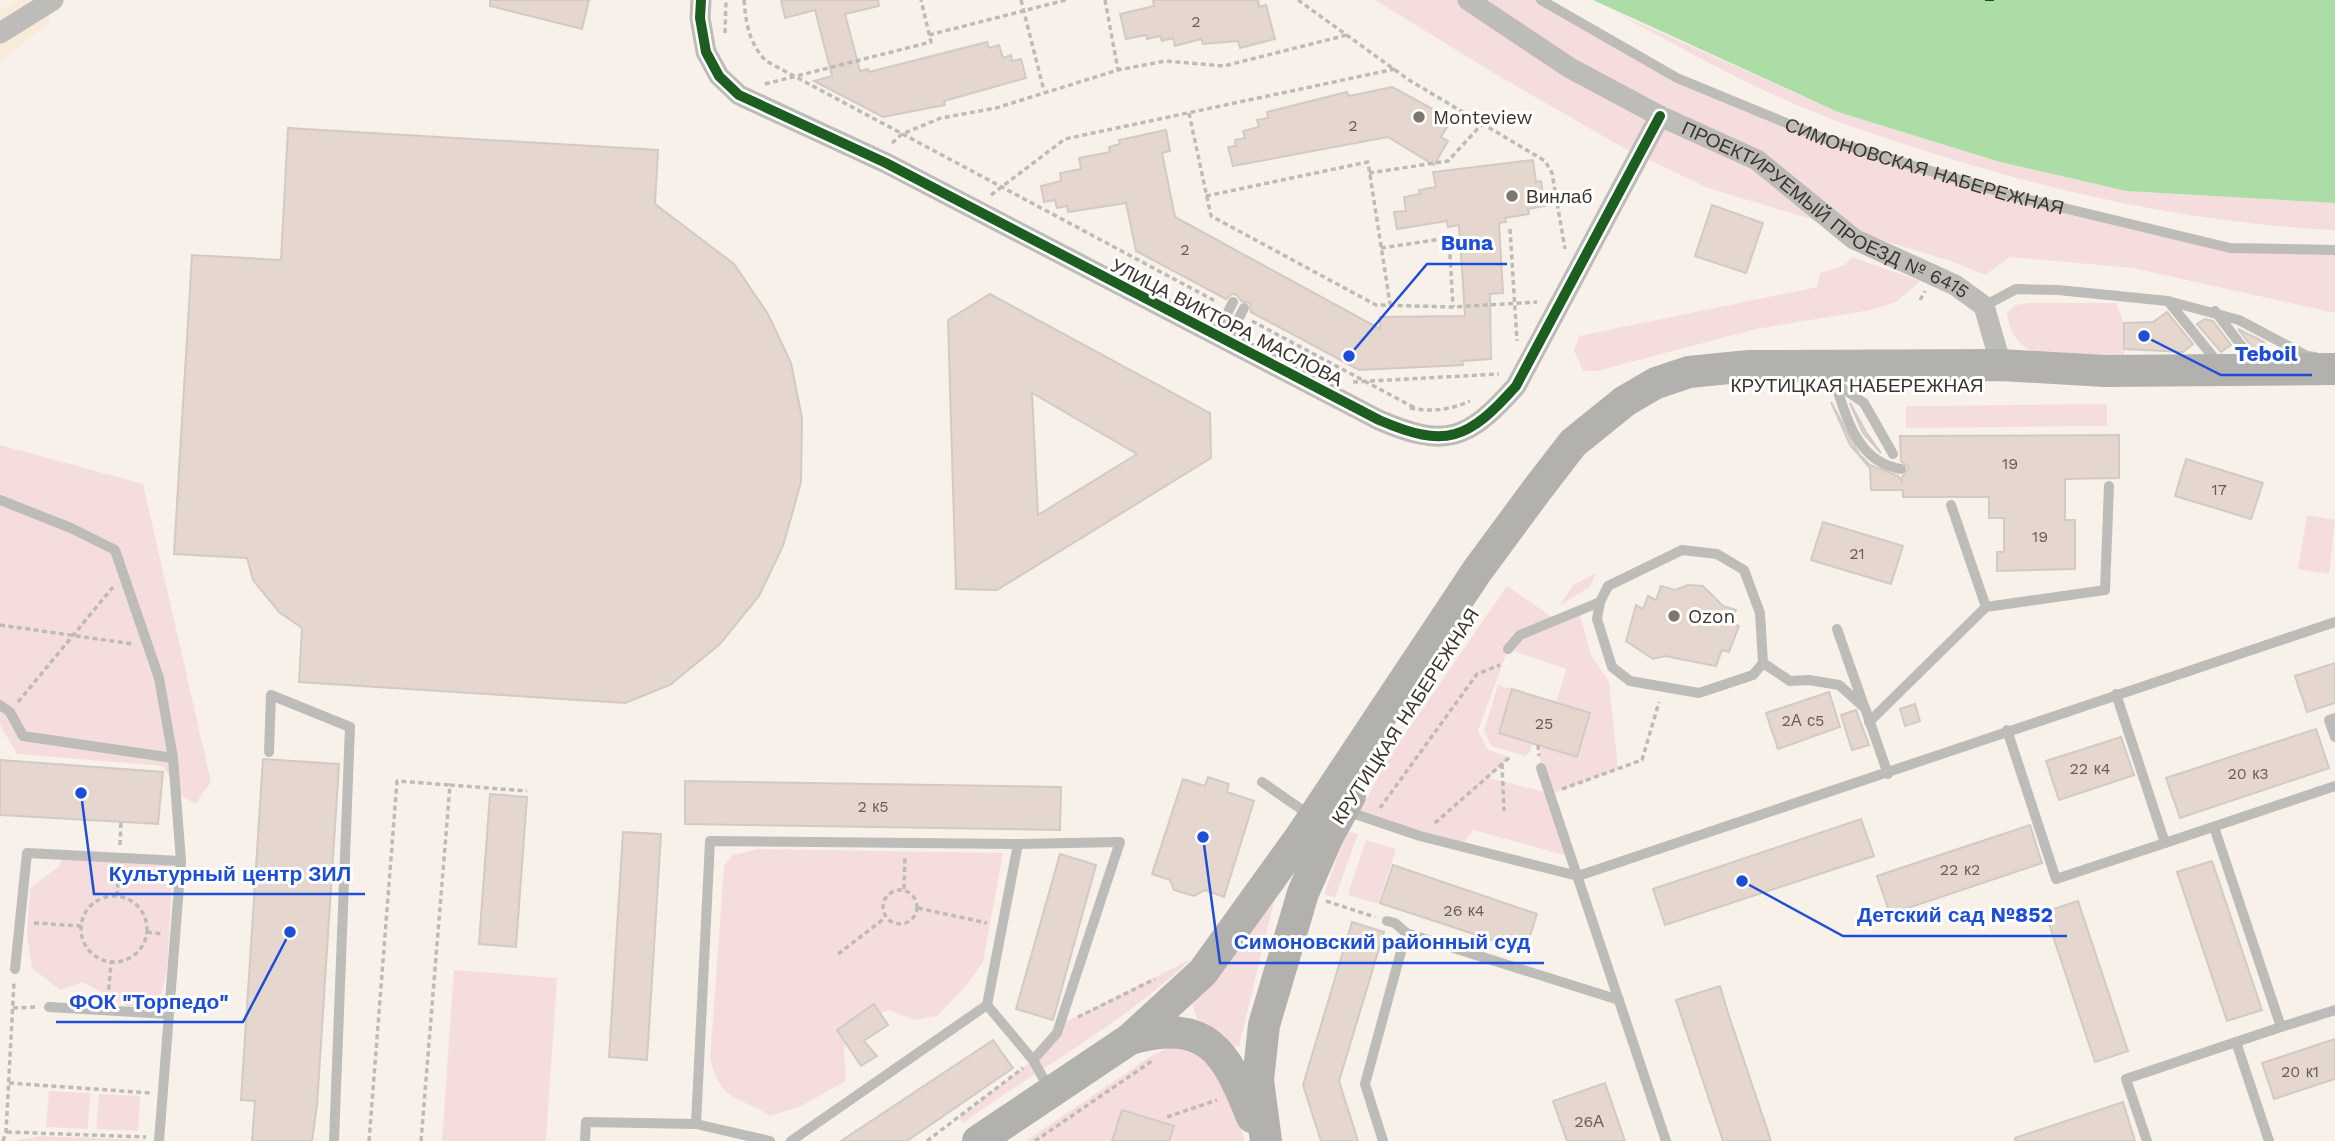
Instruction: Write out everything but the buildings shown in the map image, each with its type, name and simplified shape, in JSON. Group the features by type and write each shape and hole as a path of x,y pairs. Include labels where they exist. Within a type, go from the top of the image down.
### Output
{"main road":[{"name":"КРУТИЦКАЯ НАБЕРЕЖНАЯ","path":"1263,1141 1258,1080 1259,1051 1272,996 1312,896 1326,809 1477,571 1573,443 1625,401 1656,383 1689,372 1749,366 2001,375 2105,387 2335,382"},
{"name":"КРУТИЦКАЯ НАБЕРЕЖНАЯ","path":"1326,809 1584,458 1636,415 1664,398 1693,389 1755,383 1838,393 2001,375 2105,371 2335,369"},
{"path":"978,1141 1130,1040 1203,972 1326,809"},
{"path":"1130,1040 1153,1033 1174,1032 1196,1037 1219,1051 1234,1072 1263,1141"}],"street":[{"path":"0,33 52,0"},
{"name":"УЛИЦА ВИКТОРА МАСЛОВА","path":"701,0 706,52 719,76 739,95 875,158 1311,385 1415,435 1441,438 1466,429 1491,414 1516,386 1660,116"},
{"name":"ПРОЕКТИРУЕМЫЙ ПРОЕЗД № 6415","path":"1468,0 1570,68 1660,116 1757,160 1854,239 1955,285 1984,306 2001,375"}],"lane":[{"name":"СИМОНОВСКАЯ НАБЕРЕЖНАЯ","path":"1541,0 1677,78 1825,139 2010,195 2230,248 2335,250"},
{"path":"1984,306 2016,289 2059,290 2168,301 2214,311 2239,320 2307,356 2335,358"},
{"path":"2168,301 2224,371"},
{"path":"1221,338 1231,306"},
{"path":"2214,311 2260,370"},
{"path":"1221,338 1242,312"},
{"path":"1838,393 1864,403 1893,454"},
{"path":"1838,393 1863,449 1888,467 1901,469"},
{"path":"1869,722 1986,607 2105,590 2109,486"},
{"path":"0,500 71,527 115,550 125,572 159,678 173,758 181,861 159,1139"},
{"path":"1951,505 1986,607"},
{"path":"1682,550 1717,554 1744,570 1760,613 1763,663 1753,675 1699,693 1630,681 1612,667 1597,618 1600,602 1608,586 1682,550"},
{"path":"1508,649 1520,635 1600,602"},
{"path":"1262,782 1326,809 1578,876 2335,622"},
{"path":"1837,629 1888,774"},
{"path":"1763,663 1790,681 1809,680 1839,685 1865,708"},
{"path":"2116,694 2165,843"},
{"path":"269,752 271,695 351,727 334,1141"},
{"path":"5,708 23,736 173,758"},
{"path":"2335,718 2329,720 2335,737"},
{"path":"2007,730 2056,879 2335,786"},
{"path":"1541,768 1666,1141"},
{"path":"2214,827 2281,1027"},
{"path":"696,1124 710,841 1018,844 1120,842 1060,1025 1033,1060"},
{"path":"791,1141 987,1005 1018,844"},
{"path":"15,969 27,853 181,861"},
{"path":"1382,919 1395,923 1406,933 1619,1000"},
{"path":"1383,1141 1365,1084 1406,933"},
{"path":"987,1005 1033,1060 1051,1092"},
{"path":"49,1007 169,1014"},
{"path":"2147,1141 2126,1079 2335,1010"},
{"path":"2236,1042 2269,1141"},
{"path":"584,1141 586,1122 696,1124 770,1141"}],"path":[{"path":"744,0 747,27 754,48 766,61 1231,306"},
{"path":"763,85 931,42 921,0"},
{"path":"1021,0 1044,91"},
{"path":"929,35 1066,0"},
{"path":"1105,0 1118,69"},
{"path":"1298,0 1395,69 1545,161 1552,173 1570,284"},
{"path":"875,158 902,134 941,118 996,108 1118,69 1165,61 1224,66 1347,35"},
{"path":"972,208 1065,139 1395,69"},
{"path":"1189,113 1211,216 1376,305 1453,307 1542,302 1536,314"},
{"path":"1370,173 1448,161 1482,124"},
{"path":"1206,196 1368,162 1390,304"},
{"path":"1510,229 1518,350 1524,338"},
{"path":"1381,248 1449,238 1453,307"},
{"path":"1242,312 1420,410"},
{"path":"1311,385 1501,374 1492,383"},
{"path":"1406,407 1420,410 1452,409 1472,401"},
{"path":"5,708 74,634 125,572"},
{"path":"0,625 150,647"},
{"path":"1372,820 1477,674 1500,665"},
{"path":"1550,794 1642,760 1664,687"},
{"path":"1420,836 1510,758"},
{"path":"1502,764 1504,811"},
{"path":"369,1141 397,780 527,791"},
{"path":"421,1141 450,785"},
{"path":"117,896 121,822"},
{"path":"904,889 906,843"},
{"path":"904,889 914,895 918,908 914,918 905,925 894,925 885,918 882,905 886,895 904,889"},
{"path":"117,896 130,900 139,908 146,919 147,932 135,955 111,962 99,959 88,951 81,926 84,914 93,904 117,896"},
{"path":"1312,896 1382,919"},
{"path":"918,908 1002,926"},
{"path":"838,954 885,918"},
{"path":"19,922 81,926"},
{"path":"107,1010 111,962"},
{"path":"1060,1025 1156,979"},
{"path":"3,1141 6,1132 14,989"},
{"path":"12,1008 49,1007"},
{"path":"1035,1141 1158,1057"},
{"path":"927,1141 1033,1060"},
{"path":"9,1083 162,1094"},
{"path":"1167,1117 1226,1098"},
{"path":"6,1132 159,1139"}],"shaded area":[{"path":"19,0 41,0 51,22 0,60 0,10"},
{"path":"1375,0 1541,0 1677,78 1825,139 2010,195 2230,248 2335,250 2335,313 2133,268 2010,257 1985,275 1951,261 1708,188 1622,147"},
{"path":"1593,0 2335,0 2335,203 2126,191 2000,162 1838,112"},
{"path":"1614,12 1838,112 2000,162 2126,191 2335,203 2335,230 2180,214 2079,194 1979,167 1868,132 1789,102"},
{"path":"1852,257 1920,281 1896,302 1871,310 1756,329 1597,371 1583,371 1574,350 1579,336 1817,287 1820,273 1845,265"},
{"path":"2116,303 2124,323 2124,358 2070,359 2035,352 2022,344 2012,332 2007,313 2016,305"},
{"path":"2107,404 2107,426 1906,428 1906,406"},
{"path":"0,445 143,484 211,782 195,804 181,795 163,766 17,754 0,725"},
{"path":"2307,515 2335,520 2329,574 2298,569"},
{"path":"1596,573 1590,587 1560,605 1573,585"},
{"path":"1507,586 1552,617 1579,611 1591,655 1609,682 1618,769 1550,794 1571,857 1473,830 1461,846 1358,815 1386,762","holes":["1508,649 1566,669 1556,703 1590,713 1577,757 1542,746 1539,756 1549,793 1489,778 1510,757 1488,750 1478,731"]},
{"path":"1498,685 1512,689 1499,733 1532,743 1530,752 1525,756 1491,746 1484,731"},
{"path":"1347,831 1358,834 1335,898 1324,894"},
{"path":"1366,840 1396,849 1378,904 1348,895"},
{"path":"759,849 1003,853 983,962 965,987 937,1016 914,1020 890,1010 853,1022 844,1048 846,1081 801,1106 770,1116 726,1091 720,1084 710,1060 724,866 733,855"},
{"path":"64,855 173,860 167,971 158,1007 126,1006 83,982 60,990 32,968 27,936 30,888 59,866"},
{"path":"1266,896 1274,901 1239,1046 1232,1047 1224,1035 1197,1019 1191,999"},
{"path":"1191,959 1109,1025 963,1123 959,1118 1033,1060 1060,1025"},
{"path":"454,970 557,978 546,1141 442,1141"},
{"path":"1170,1047 1204,1052 1234,1108 1245,1141 1026,1141 1154,1054"},
{"path":"49,1091 90,1093 88,1129 46,1127"},
{"path":"99,1094 140,1096 138,1131 96,1129"},
{"path":"40,1136 145,1140 146,1141 13,1141"}],"ferry route":[{"path":"1985,0 1995,0"}],"cycle path":[{"path":"701,0 700,18 706,52 719,76 739,95 886,163 1379,420 1422,435 1455,434 1469,428 1484,418 1516,386 1660,116"}],"place":[{"name":"Monteview","path":"1419,117"},
{"name":"Винлаб","path":"1512,196"},
{"name":"Teboil","path":"2144,336"},
{"name":"Buna","path":"1349,356"},
{"name":"Ozon","path":"1674,616"},
{"name":"Культурный центр ЗИЛ","path":"81,793"},
{"name":"Симоновский районный суд","path":"1203,837"},
{"name":"Детский сад №852","path":"1742,881"},
{"name":"ФОК \"Торпедо\"","path":"290,932"}]}
